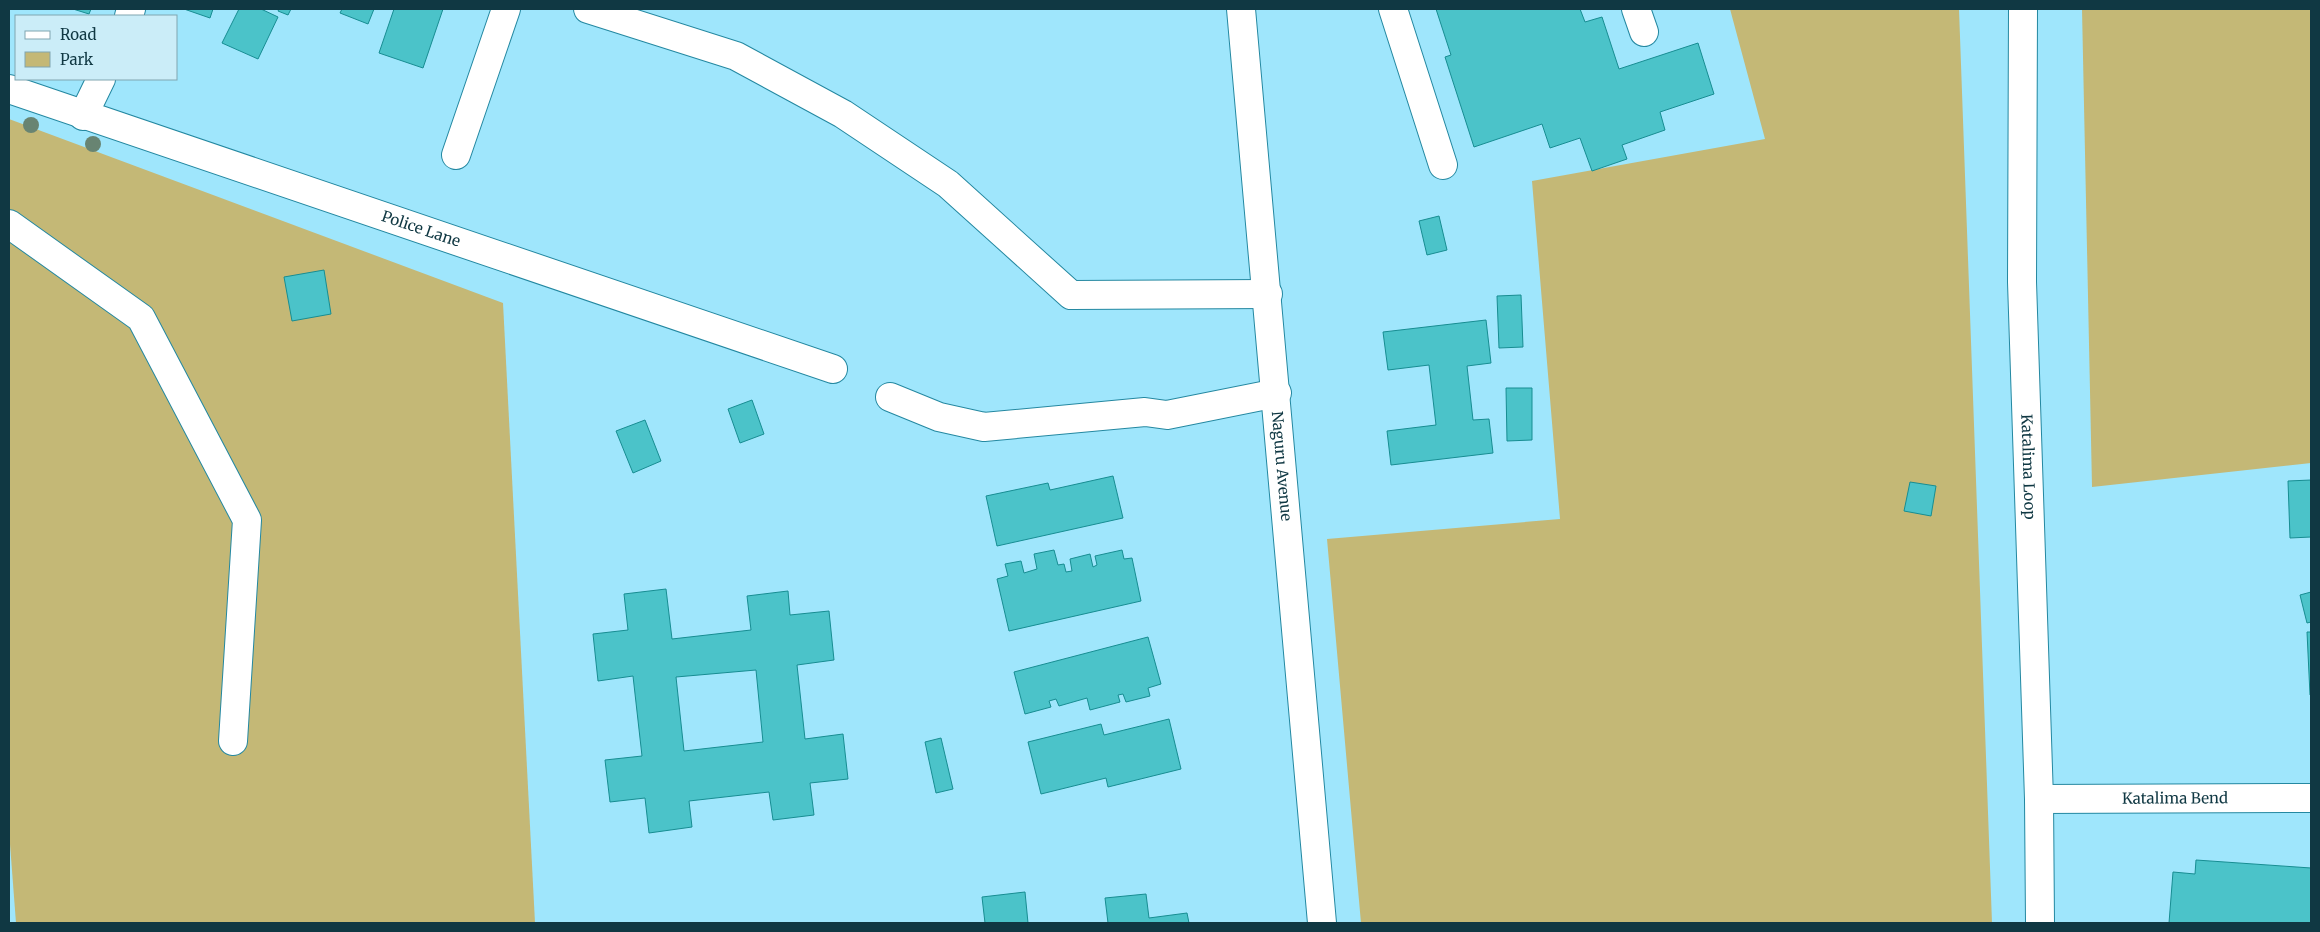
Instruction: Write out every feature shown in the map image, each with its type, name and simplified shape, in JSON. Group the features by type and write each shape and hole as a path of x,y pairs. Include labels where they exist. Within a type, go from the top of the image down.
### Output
{"street":[{"path":"456,155 506,9"},
{"path":"588,9 736,56 843,114 948,184 1071,295 1268,294"},
{"name":"Naguru Avenue","path":"1241,9 1277,394 1322,923"},
{"path":"1393,9 1443,165"},
{"name":"Katalima Loop","path":"2023,9 2022,282 2039,799 2040,923"},
{"path":"83,116 101,80"},
{"name":"Police Lane","path":"9,89 83,116 833,369"},
{"path":"9,224 141,318 247,520 233,741"},
{"path":"890,397 939,417 984,427 1145,412 1167,415 1277,394"},
{"name":"Katalima Bend","path":"2039,799 2311,798"}],"green space":[{"path":"1730,9 1959,9 1992,923 1361,923 1327,539 1560,519 1532,181 1765,139"},
{"path":"2082,9 2311,9 2311,463 2092,487"},
{"path":"9,119 503,303 535,923 16,923 9,831"}],"building":[{"path":"73,9 91,9 89,14"},
{"path":"184,9 213,9 210,18"},
{"path":"239,9 261,9 278,17 258,59 222,43"},
{"path":"279,9 291,9 288,15 278,11"},
{"path":"342,9 374,9 368,24 340,13"},
{"path":"394,9 443,9 423,68 379,53"},
{"path":"1436,9 1580,9 1585,22 1602,17 1619,69 1698,43 1714,94 1660,112 1665,130 1622,145 1627,159 1592,171 1580,138 1550,148 1542,124 1474,147 1445,57 1451,55"},
{"path":"1439,216 1447,250 1427,255 1419,221"},
{"path":"324,270 331,314 292,321 284,277"},
{"path":"1521,295 1523,347 1499,348 1497,296"},
{"path":"1486,320 1491,363 1467,366 1473,420 1489,419 1493,453 1391,465 1387,431 1436,425 1429,365 1388,370 1383,332"},
{"path":"1506,388 1532,388 1532,440 1507,441"},
{"path":"752,400 764,434 740,443 728,409"},
{"path":"645,420 661,461 633,473 616,431"},
{"path":"1113,476 1123,518 997,546 986,496 1048,483 1050,490"},
{"path":"2311,480 2311,537 2290,538 2288,481"},
{"path":"1910,482 1936,486 1931,516 1904,511"},
{"path":"1054,550 1058,565 1064,564 1066,572 1072,571 1070,559 1090,554 1093,567 1097,565 1095,556 1122,550 1124,559 1132,558 1141,601 1009,631 997,579 1008,576 1005,564 1021,561 1024,573 1037,569 1034,554"},
{"path":"666,589 672,639 751,630 747,596 788,591 790,615 829,611 834,660 797,665 805,739 843,734 848,779 810,783 814,815 773,820 769,792 689,801 692,827 649,833 645,798 610,802 605,760 642,756 633,676 598,681 593,634 628,630 624,594","holes":["756,670 763,742 684,751 676,677"]},
{"path":"2311,592 2311,622 2307,623 2300,595"},
{"path":"2307,632 2311,632 2311,695 2310,695"},
{"path":"1148,637 1161,684 1148,688 1150,696 1126,702 1123,694 1118,695 1120,702 1090,710 1087,698 1059,706 1056,699 1049,701 1051,707 1025,714 1014,672"},
{"path":"1169,719 1181,769 1108,787 1106,778 1041,794 1028,742 1101,724 1104,735"},
{"path":"941,738 953,789 936,793 925,742"},
{"path":"2196,860 2311,868 2311,923 2169,923 2173,872 2195,874"},
{"path":"1025,892 1028,923 985,923 982,897"},
{"path":"1146,894 1149,918 1187,913 1189,923 1108,923 1105,898"}]}
